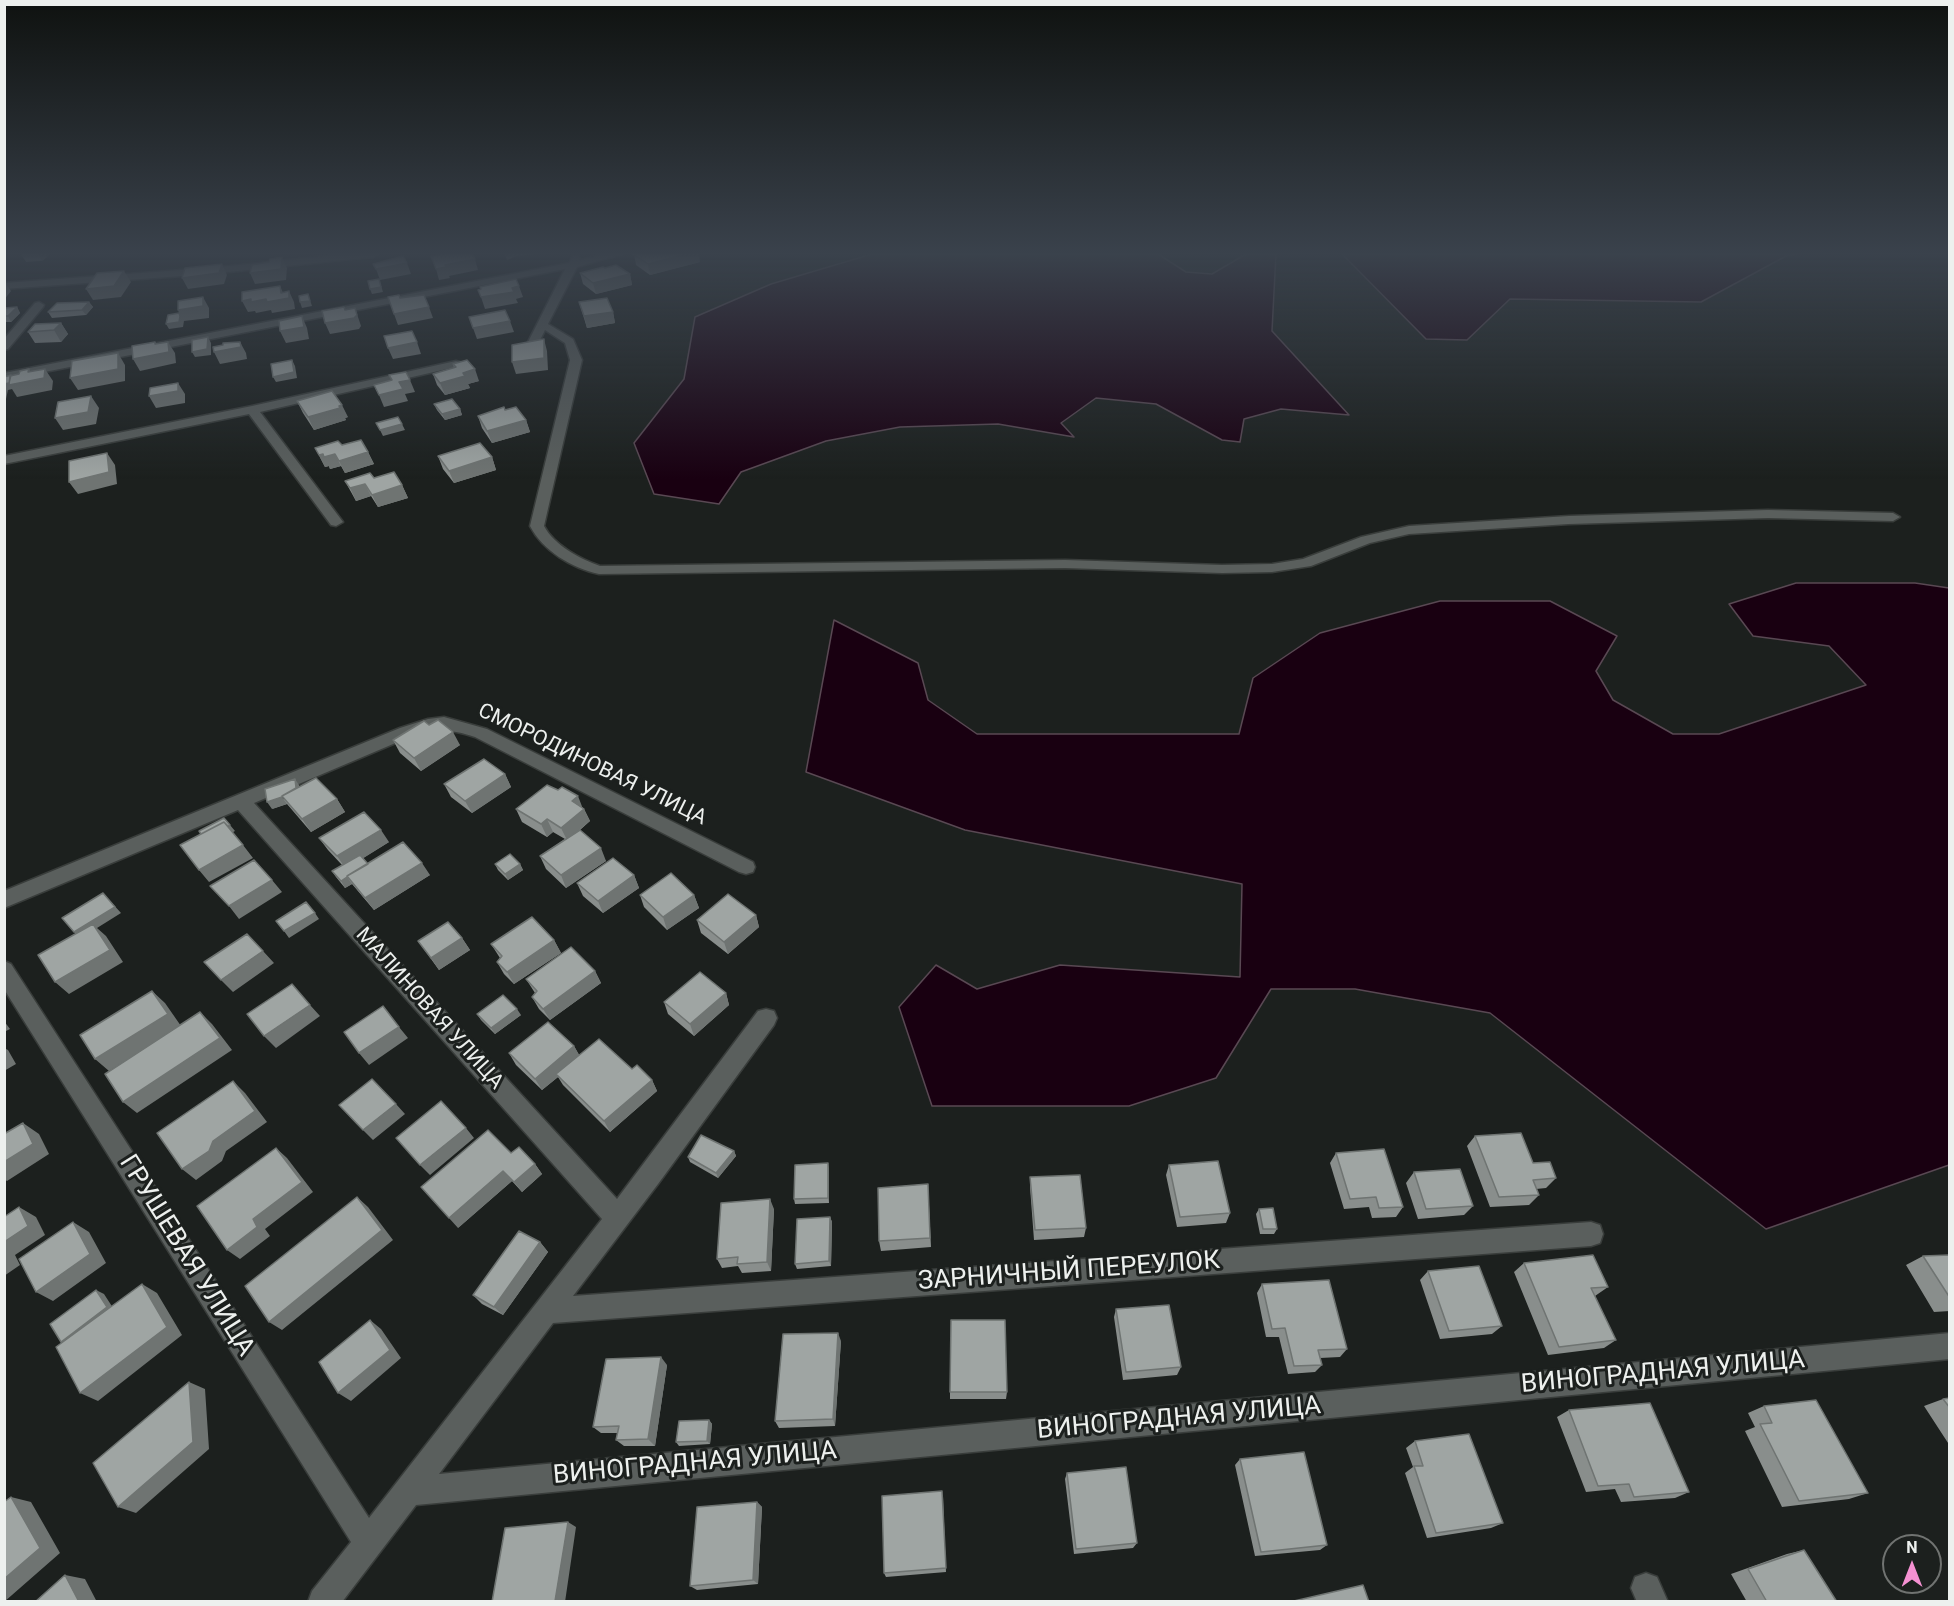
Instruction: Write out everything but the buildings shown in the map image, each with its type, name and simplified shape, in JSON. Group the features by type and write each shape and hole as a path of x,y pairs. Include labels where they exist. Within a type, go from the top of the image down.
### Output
{"street":[{"path":"4,346 19,329"},
{"path":"4,377 248,329"},
{"path":"534,342 540,329"},
{"path":"551,329 569,339 573,345 576,360 537,526 544,536 582,566 599,570 1065,564 1222,570 1272,568 1306,563 1366,540 1409,530 1569,520 1756,514 1893,517"},
{"path":"4,460 252,410 456,363"},
{"path":"252,410 336,522"},
{"name":"СМОРОДИНОВАЯ УЛИЦА","path":"10,898 240,800 429,724 450,722 480,733 746,867"},
{"name":"МАЛИНОВАЯ УЛИЦА","path":"240,800 618,1217"},
{"path":"4,917 10,898"},
{"name":"ГРУШЕВАЯ УЛИЦА","path":"4,970 368,1543"},
{"path":"323,1602 548,1311 766,1018"},
{"name":"ЗАРНИЧНЫЙ ПЕРЕУЛОК","path":"548,1311 1591,1234"},
{"name":"ВИНОГРАДНАЯ УЛИЦА","path":"409,1491 1950,1346"}],"shaded area":[{"path":"693,329 1272,329 1349,415 1281,409 1244,419 1240,442 1222,440 1156,404 1096,398 1061,423 1074,437 998,424 900,427 826,441 741,472 719,504 654,494 634,443 684,379"},
{"path":"1416,329 1479,329 1467,340 1426,339"},
{"path":"1796,583 1915,583 1949,588 1949,1165 1766,1229 1490,1013 1355,989 1271,989 1216,1078 1129,1106 932,1106 899,1007 936,965 977,989 1060,965 1240,977 1242,884 965,830 806,772 834,620 918,663 928,700 977,734 1239,734 1253,678 1320,633 1440,601 1550,601 1617,636 1596,671 1613,700 1673,734 1719,734 1866,685 1829,646 1753,636 1729,604"}]}
